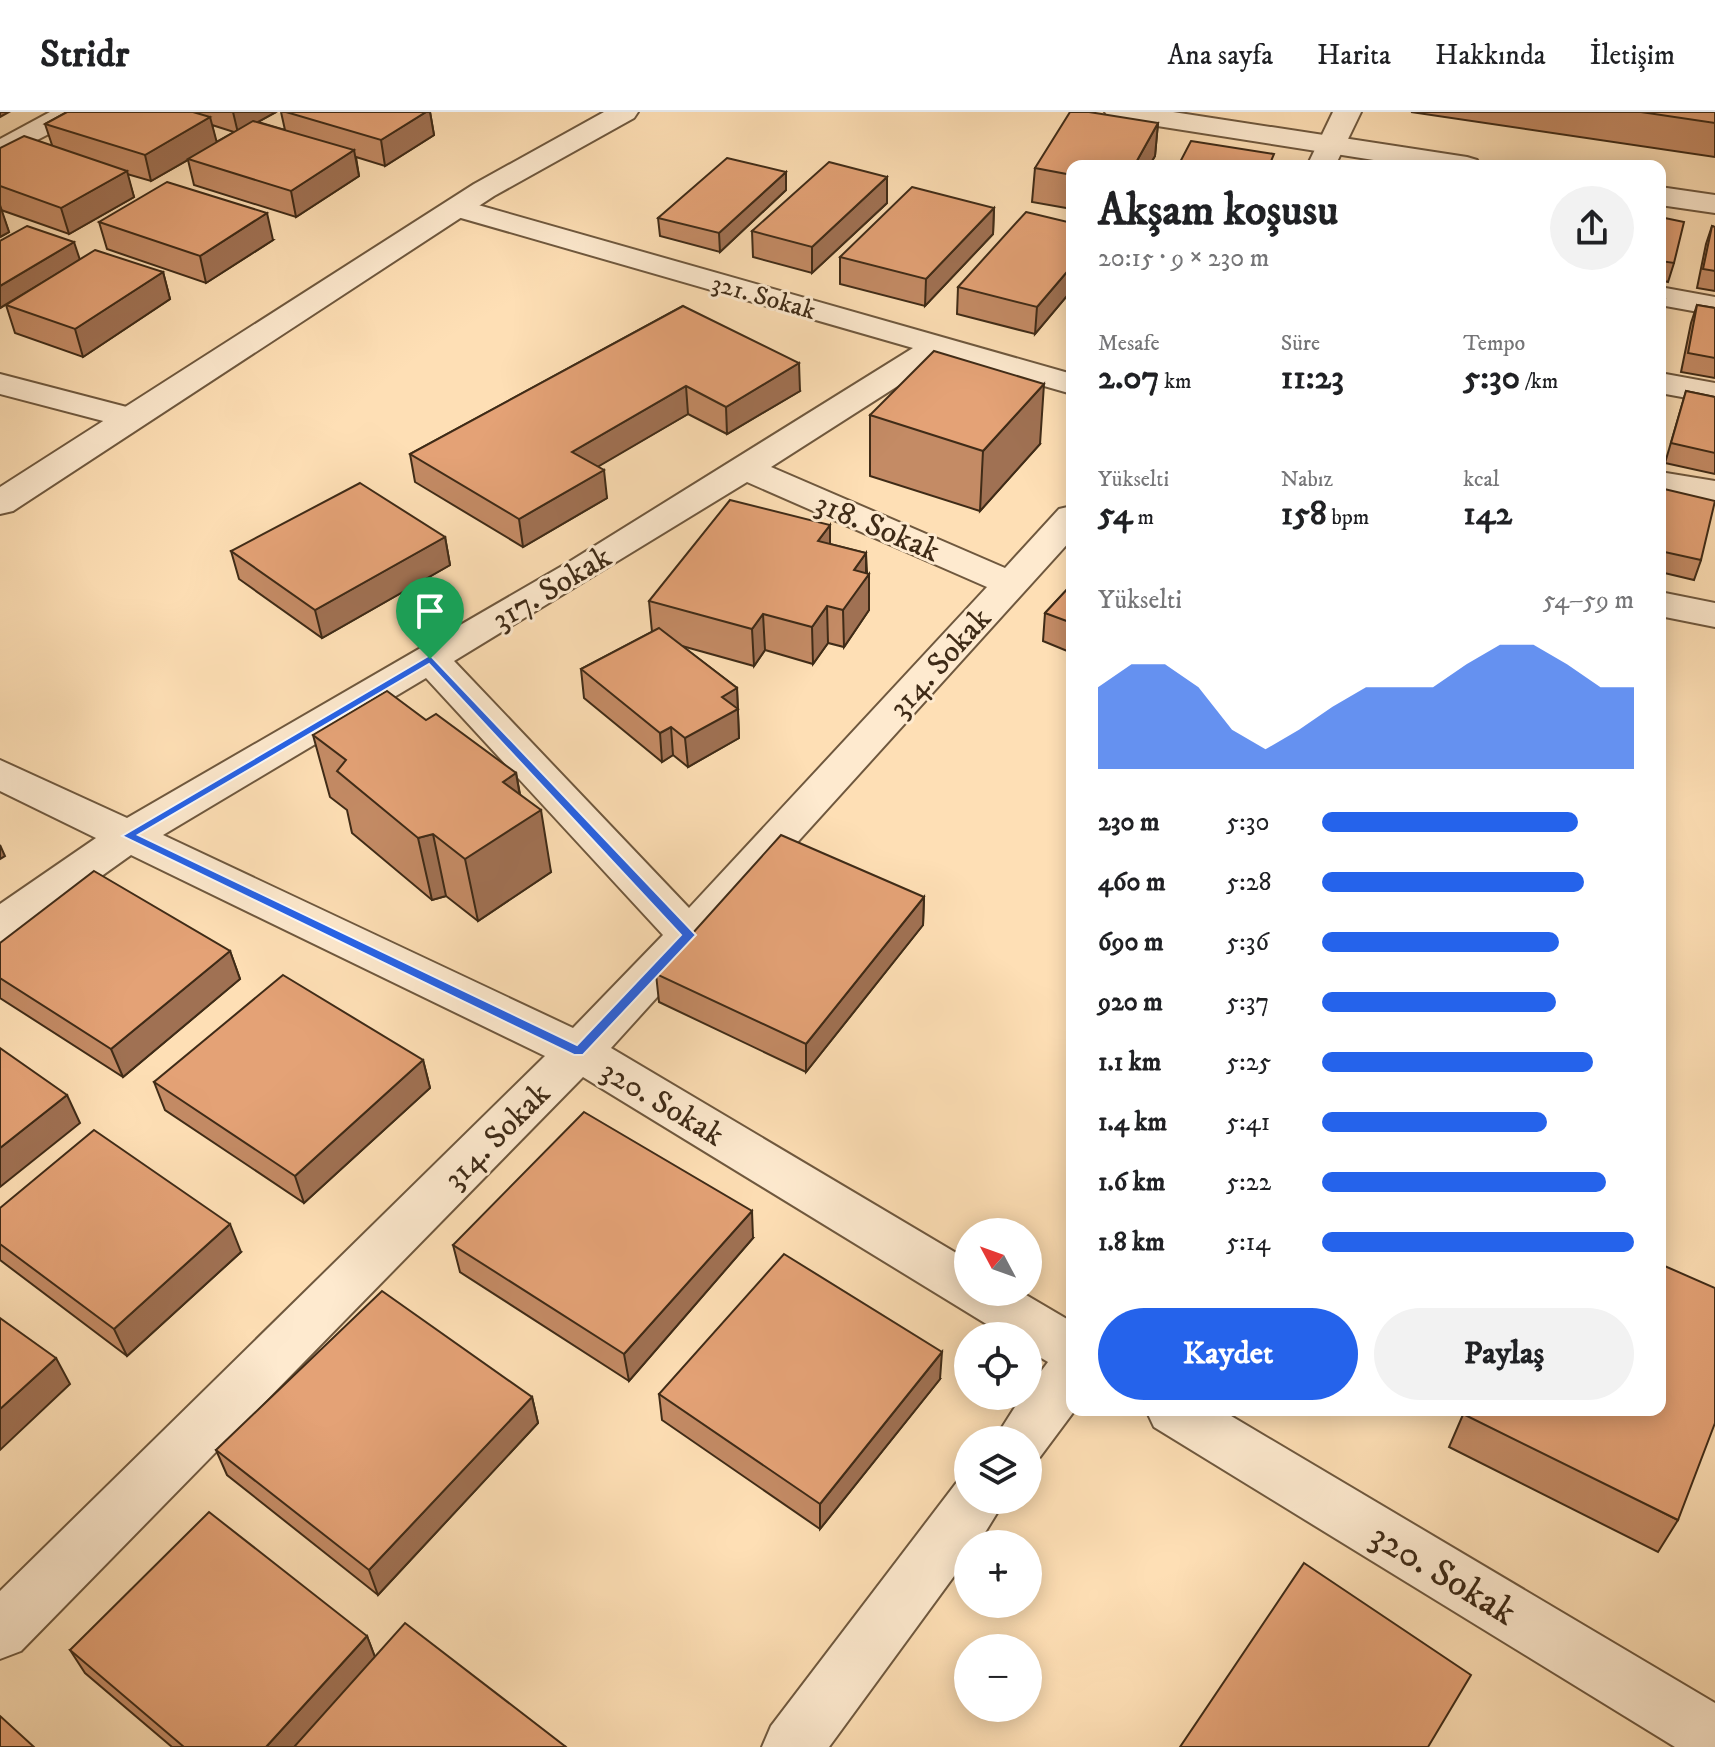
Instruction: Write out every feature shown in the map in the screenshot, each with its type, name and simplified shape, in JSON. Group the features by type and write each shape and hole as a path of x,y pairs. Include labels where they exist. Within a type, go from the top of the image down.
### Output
{"street":[{"path":"0,151 70,112"},
{"path":"0,503 457,208 624,112"},
{"path":"1119,112 1327,156 1383,160"},
{"path":"1327,156 1347,112"},
{"path":"1666,197 1715,204"},
{"name":"321. Sokak","path":"457,208 1066,382"},
{"path":"1666,297 1715,306"},
{"name":"317. Sokak","path":"0,926 128,836 582,570 939,346"},
{"path":"0,384 130,418"},
{"path":"1666,384 1715,393"},
{"name":"318. Sokak","path":"744,468 1011,584"},
{"path":"1666,483 1715,492"},
{"name":"314. Sokak","path":"0,1631 579,1052 1066,524"},
{"path":"1666,605 1715,615"},
{"path":"430,659 689,935"},
{"name":"320. Sokak","path":"0,774 579,1052 954,1278"},
{"path":"1000,1306 1066,1345"},
{"path":"1032,1426 1066,1380"},
{"name":"320. Sokak","path":"1183,1416 1715,1737"},
{"path":"792,1747 967,1514"}],"building":[{"path":"67,112 193,112 210,117 145,155 45,124"},
{"path":"286,112 426,112 381,140"},
{"path":"1070,112 1158,123 1137,160 1066,160 1066,174 1035,168"},
{"path":"1641,112 1715,112 1715,123"},
{"path":"253,121 354,150 291,191 188,159"},
{"path":"24,136 127,171 61,208 0,186 0,148"},
{"path":"1191,141 1274,154 1272,160 1181,160"},
{"path":"727,158 786,172 719,233 658,218"},
{"path":"829,162 887,177 812,247 752,231"},
{"path":"167,182 267,213 200,256 99,222"},
{"path":"912,187 994,208 926,279 840,257"},
{"path":"1026,212 1066,222 1066,273 1037,307 958,287"},
{"path":"1666,218 1684,222 1674,263 1666,262"},
{"path":"27,226 74,242 0,286 0,241"},
{"path":"1712,226 1715,227 1715,271 1703,269"},
{"path":"95,250 163,272 75,329 6,305"},
{"path":"1697,305 1715,308 1715,358 1688,353"},
{"path":"683,306 799,363 726,407 686,386 572,452 604,470 519,519 410,454"},
{"path":"934,351 1044,384 983,451 870,415"},
{"path":"1686,391 1715,397 1715,453 1671,443"},
{"path":"360,483 445,537 315,610 231,551"},
{"path":"1666,489 1715,501 1701,560 1666,552"},
{"path":"730,500 830,525 818,541 866,553 854,570 869,574 843,610 827,606 812,627 763,614 752,629 649,601"},
{"path":"1066,590 1066,621 1045,613"},
{"path":"659,628 737,688 722,697 738,709 685,738 671,727 660,733 581,669"},
{"path":"387,691 426,720 436,714 516,773 503,782 541,810 465,859 433,834 418,838 337,771 346,760 313,735"},
{"path":"781,835 924,897 806,1044 656,974"},
{"path":"94,871 230,951 111,1049 0,978 0,943"},
{"path":"283,975 423,1060 295,1176 154,1082"},
{"path":"0,1048 67,1095 0,1148"},
{"path":"584,1112 752,1211 624,1354 453,1245"},
{"path":"94,1130 230,1224 114,1329 0,1244 0,1208"},
{"path":"784,1254 942,1352 820,1504 659,1394"},
{"path":"1666,1267 1715,1288 1715,1423 1678,1520 1467,1416 1666,1416"},
{"path":"382,1291 532,1397 369,1570 216,1450"},
{"path":"0,1318 56,1358 0,1409"},
{"path":"209,1512 367,1636 266,1747 184,1747 70,1650"},
{"path":"1304,1563 1471,1675 1428,1747 1180,1747"},
{"path":"405,1623 566,1747 294,1747"},
{"path":"0,1716 34,1747 0,1747"}],"route":[{"path":"430,659 689,935 579,1052 128,836 430,659"}]}
